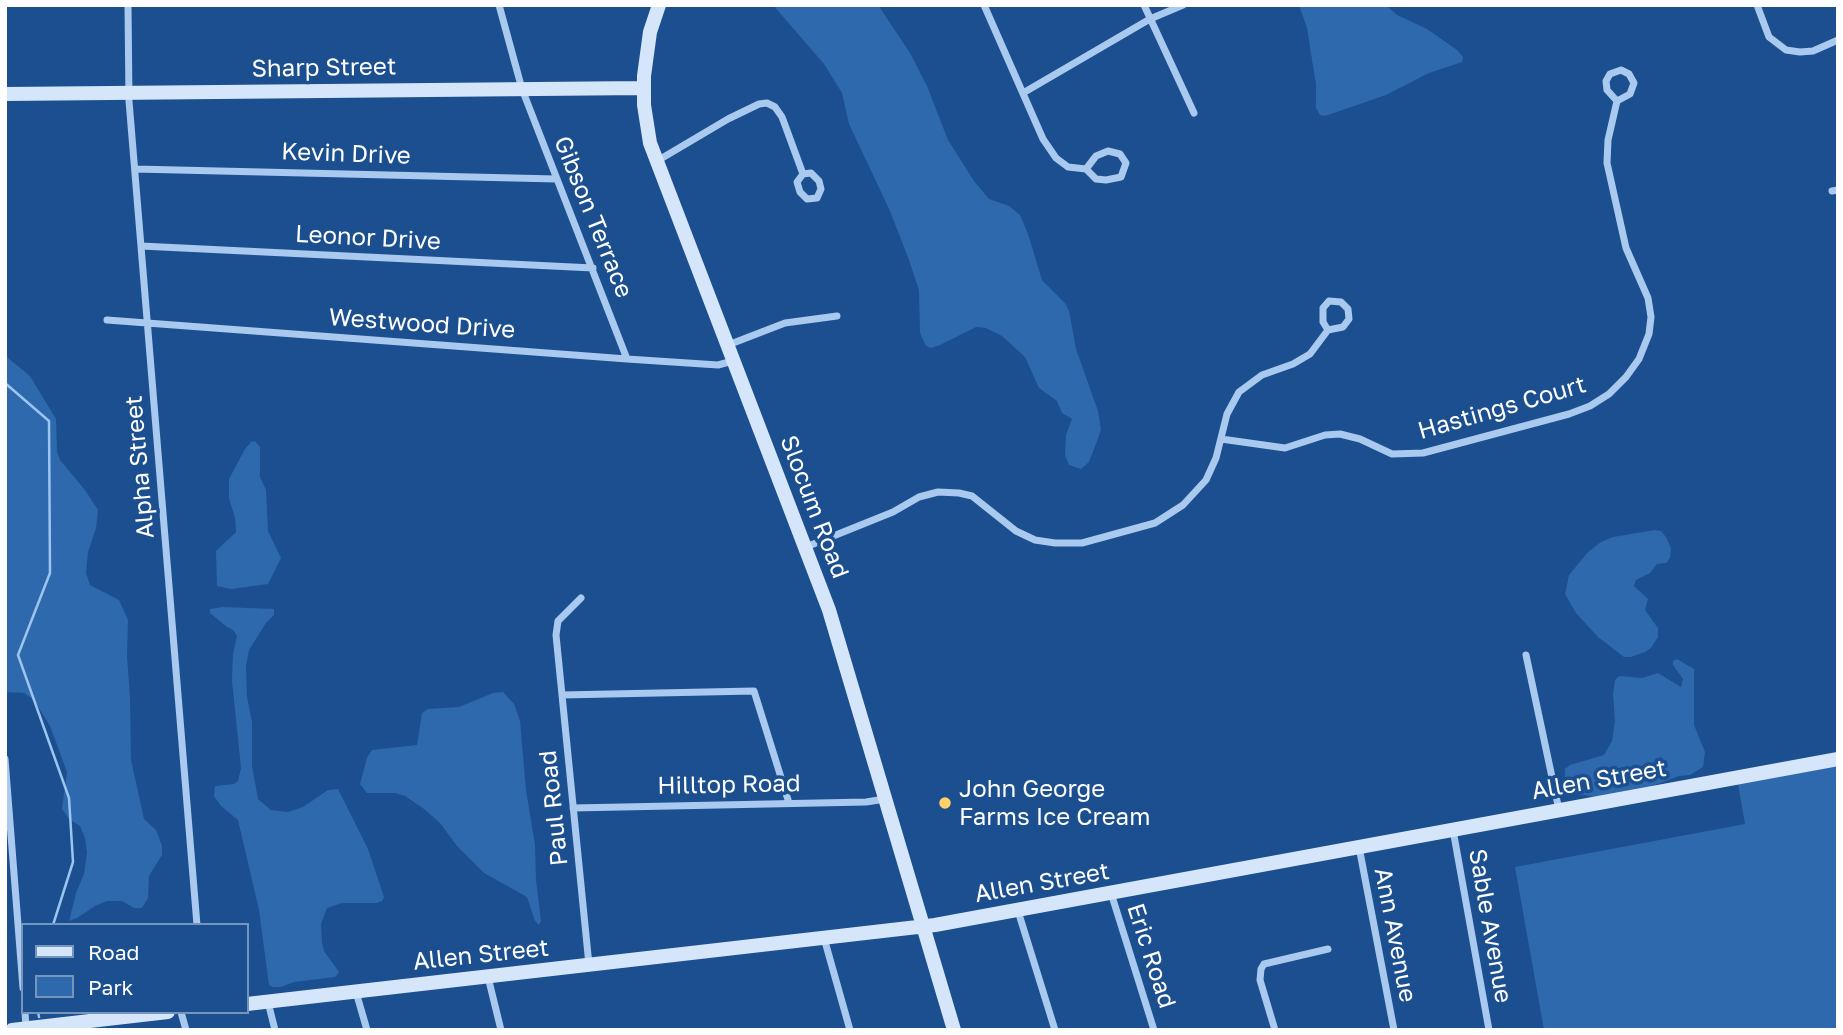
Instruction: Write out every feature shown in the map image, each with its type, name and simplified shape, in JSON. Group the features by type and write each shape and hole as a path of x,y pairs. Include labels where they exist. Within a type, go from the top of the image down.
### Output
{"street":[{"name":"Alpha Street","path":"128,5 129,93 197,923"},
{"name":"Gibson Terrace","path":"499,5 522,89 627,359"},
{"name":"Slocum Road","path":"659,5 648,44 643,88 646,124 656,162 834,624 954,1030"},
{"path":"984,5 1043,138 1055,158 1068,167 1086,169 1096,179 1116,180 1123,175 1126,163 1120,153 1108,151 1096,156 1086,169"},
{"path":"1144,5 1194,113"},
{"path":"1023,93 1150,19 1183,5"},
{"path":"1757,5 1769,37 1786,50 1813,51 1838,40"},
{"name":"Hastings Court","path":"1621,70 1632,77 1633,88 1627,96 1617,101 1607,90 1606,81 1610,74 1621,70"},
{"name":"Sharp Street","path":"5,94 643,88"},
{"name":"Hastings Court","path":"1221,439 1285,448 1325,435 1340,434 1366,441 1392,454 1423,453 1555,418 1590,406 1609,394 1639,359 1649,334 1651,317 1648,298 1629,259 1609,179 1607,149 1617,101"},
{"path":"656,162 762,103 772,105 782,117 803,174"},
{"name":"Kevin Drive","path":"135,169 556,179"},
{"name":"Leonor Drive","path":"141,246 593,268"},
{"path":"806,547 885,515 919,497 945,491 972,496 1011,528 1040,541 1071,544 1122,533 1161,520 1192,497 1209,474 1227,414 1240,392 1262,375 1302,360 1316,348 1328,330 1341,328 1347,323 1349,312 1341,302 1329,301 1323,308 1322,322 1328,330"},
{"path":"727,345 785,323 837,316"},
{"name":"Westwood Drive","path":"107,320 718,365 733,361"},
{"name":"Paul Road","path":"581,598 558,621 557,648 589,965"},
{"path":"1526,655 1559,810"},
{"path":"562,695 754,691 789,803"},
{"path":"5,759 21,963"},
{"name":"Allen Street","path":"248,1004 924,927 1838,759"},
{"name":"Hilltop Road","path":"573,808 866,802 886,799"},
{"name":"Sable Avenue","path":"1452,830 1489,1030"},
{"name":"Ann Avenue","path":"1359,847 1394,1030"},
{"name":"Eric Road","path":"1111,893 1154,1030"},
{"path":"1018,911 1055,1030"},
{"path":"824,939 850,1030"},
{"path":"1275,1030 1260,980 1264,964 1328,949"},
{"path":"488,977 501,1030"},
{"path":"356,992 367,1030"},
{"path":"267,1002 275,1030"},
{"path":"19,1029 153,1014"}],"green space":[{"path":"773,5 878,5 910,53 927,86 948,140 974,181 989,199 1009,206 1020,215 1042,280 1065,303 1069,311 1076,349 1098,411 1101,430 1089,462 1081,469 1069,465 1065,455 1066,435 1072,419 1062,413 1057,401 1039,388 1025,357 1002,336 986,328 976,327 940,345 931,348 926,346 920,333 919,290 890,211 849,124 842,93 824,64"},
{"path":"1299,5 1387,6 1397,15 1427,29 1457,50 1463,57 1462,62 1429,73 1386,95 1325,116 1320,115 1316,108 1316,85 1307,28"},
{"path":"5,353 30,376 56,419 57,452 60,460 98,510 96,528 88,552 86,573 90,585 119,600 128,620 131,760 144,819 156,830 162,846 162,855 149,876 148,898 142,908 134,908 122,901 107,901 69,921 84,874 87,853 80,826 69,819 62,809 67,772 50,726 34,700 24,693 5,692"},
{"path":"255,441 260,447 260,477 266,490 268,531 281,558 268,584 231,589 217,586 216,551 236,532 229,498 229,479 245,449"},
{"path":"1661,531 1666,537 1671,548 1670,558 1636,580 1634,586 1648,599 1645,610 1658,628 1658,637 1645,652 1624,657 1598,637 1576,613 1565,594 1569,575 1588,552 1601,542 1613,537"},
{"path":"210,609 274,609 274,615 249,650 246,666 247,697 252,722 252,766 258,799 271,810 288,812 303,807 328,790 338,789 368,849 384,897 376,903 342,903 327,908 321,924 322,943 324,951 339,972 335,977 294,982 281,987 269,985 259,910 238,820 221,806 214,796 215,786 238,781 241,768 232,681 237,636 210,613"},
{"path":"1677,659 1694,669 1694,725 1705,752 1703,767 1690,775 1679,776 1644,789 1597,797 1577,794 1570,789 1565,782 1565,769 1604,755 1612,741 1615,680 1619,676 1642,678 1658,673 1681,687 1683,679 1673,665 1673,661"},
{"path":"503,692 514,704 520,721 526,790 535,845 541,921 539,925 535,921 527,897 484,873 424,809 405,796 395,793 367,793 360,784 372,750 417,745 422,713 428,709 459,707 493,693"},
{"path":"1838,766 1838,1030 1544,1030 1515,867 1745,824 1738,784"}],"waterway":[{"path":"5,383 49,421 50,573 18,655 69,798 73,862 54,923"}],"place":[{"name":"John George Farms Ice Cream","path":"945,803"}]}
